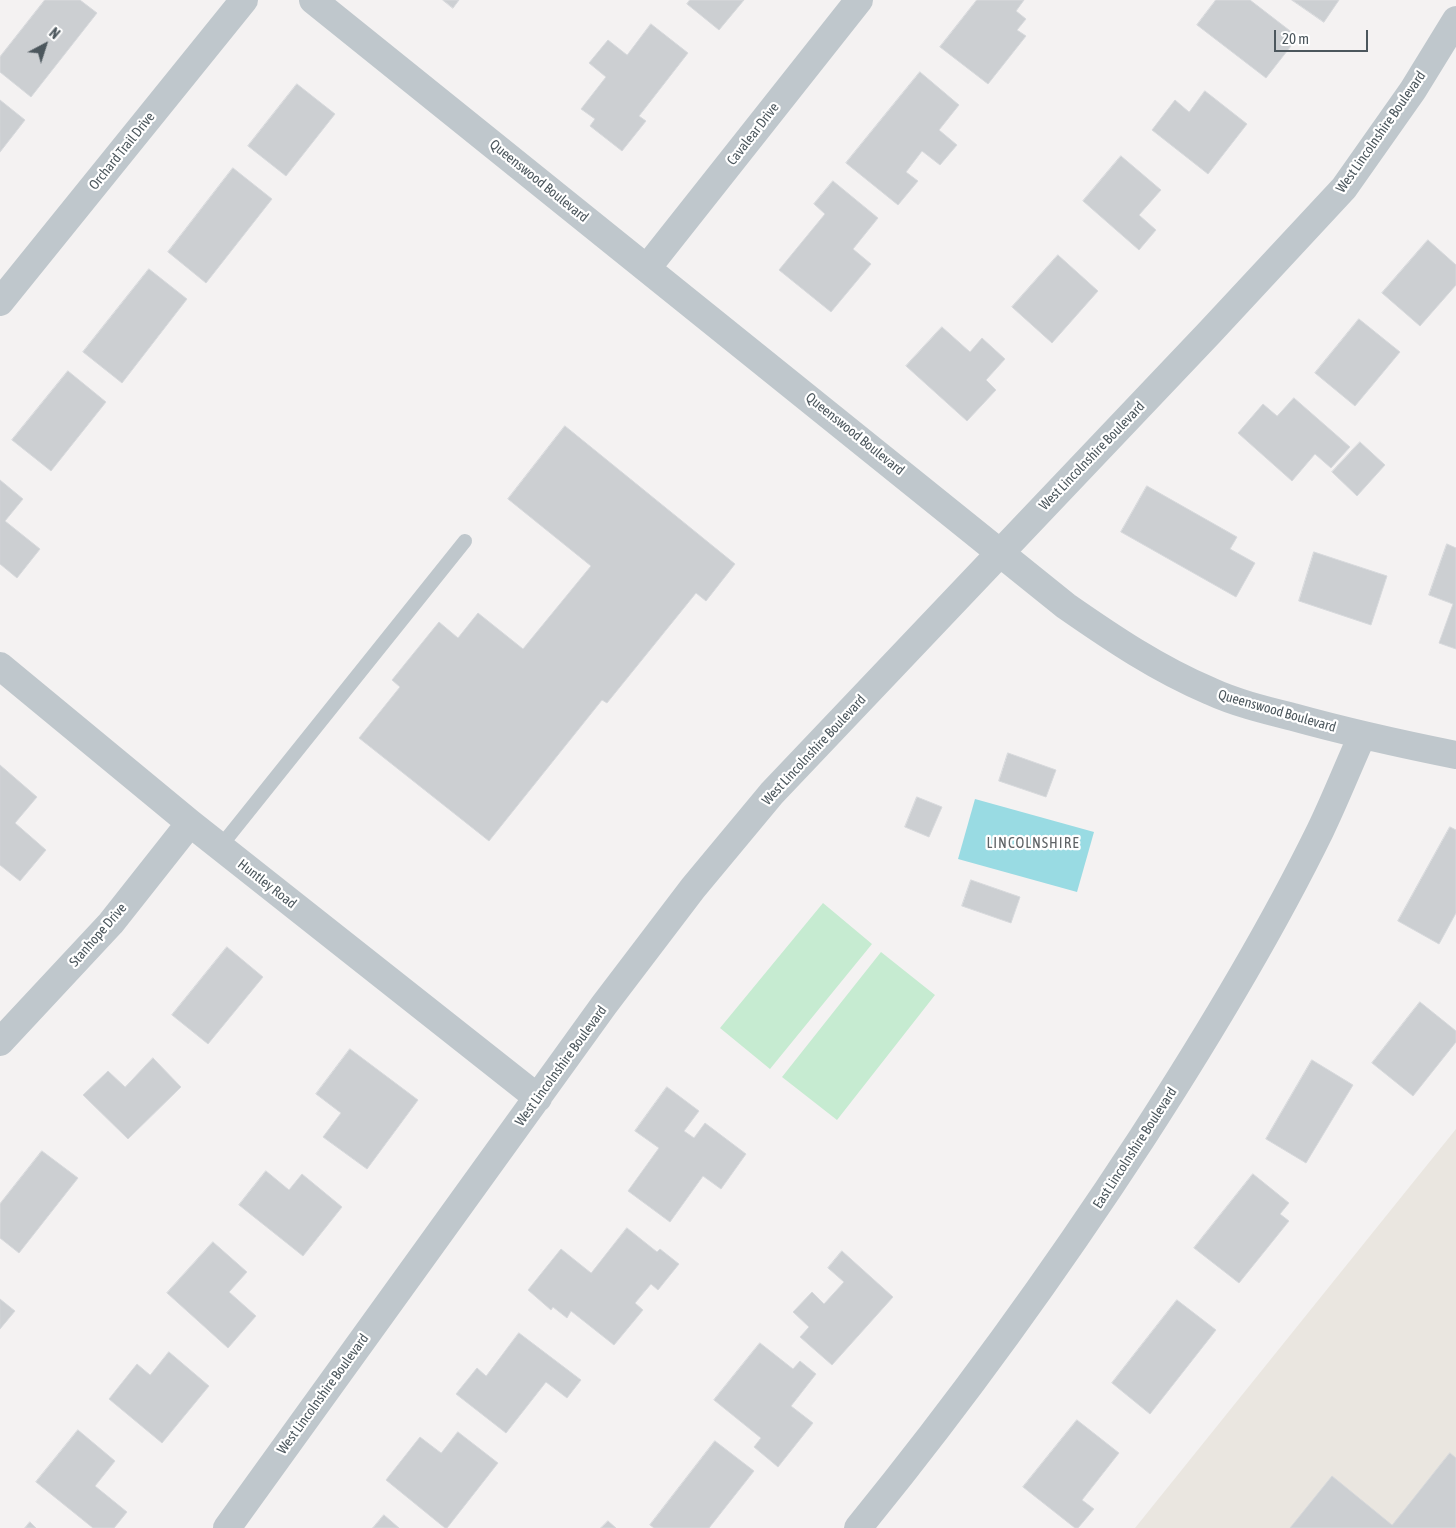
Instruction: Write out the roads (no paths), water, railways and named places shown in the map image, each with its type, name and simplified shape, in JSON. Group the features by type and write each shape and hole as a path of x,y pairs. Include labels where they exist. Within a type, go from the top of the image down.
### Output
{"street":[{"name":"Orchard Trail Drive","path":"0,302 244,0"},
{"name":"Queenswood Boulevard","path":"313,0 1066,606 1111,637 1178,676 1210,692 1243,704 1362,736 1456,755"},
{"name":"Cavalear Drive","path":"647,268 859,0"},
{"name":"West Lincolnshire Boulevard","path":"227,1528 538,1098 687,896 772,793 1210,332 1344,188 1413,90 1456,20"},
{"name":"Huntley Road","path":"0,666 190,823 538,1098"},
{"name":"East Lincolnshire Boulevard","path":"858,1528 920,1452 996,1350 1092,1213 1178,1082 1245,969 1316,839 1362,736"},
{"name":"Stanhope Drive","path":"0,1042 111,923 190,823"}],"lane":[{"path":"220,847 465,542"}],"water":[{"path":"975,799 1094,832 1077,892 958,859"}],"district":[{"name":"LINCOLNSHIRE","path":"1033,843"}]}
